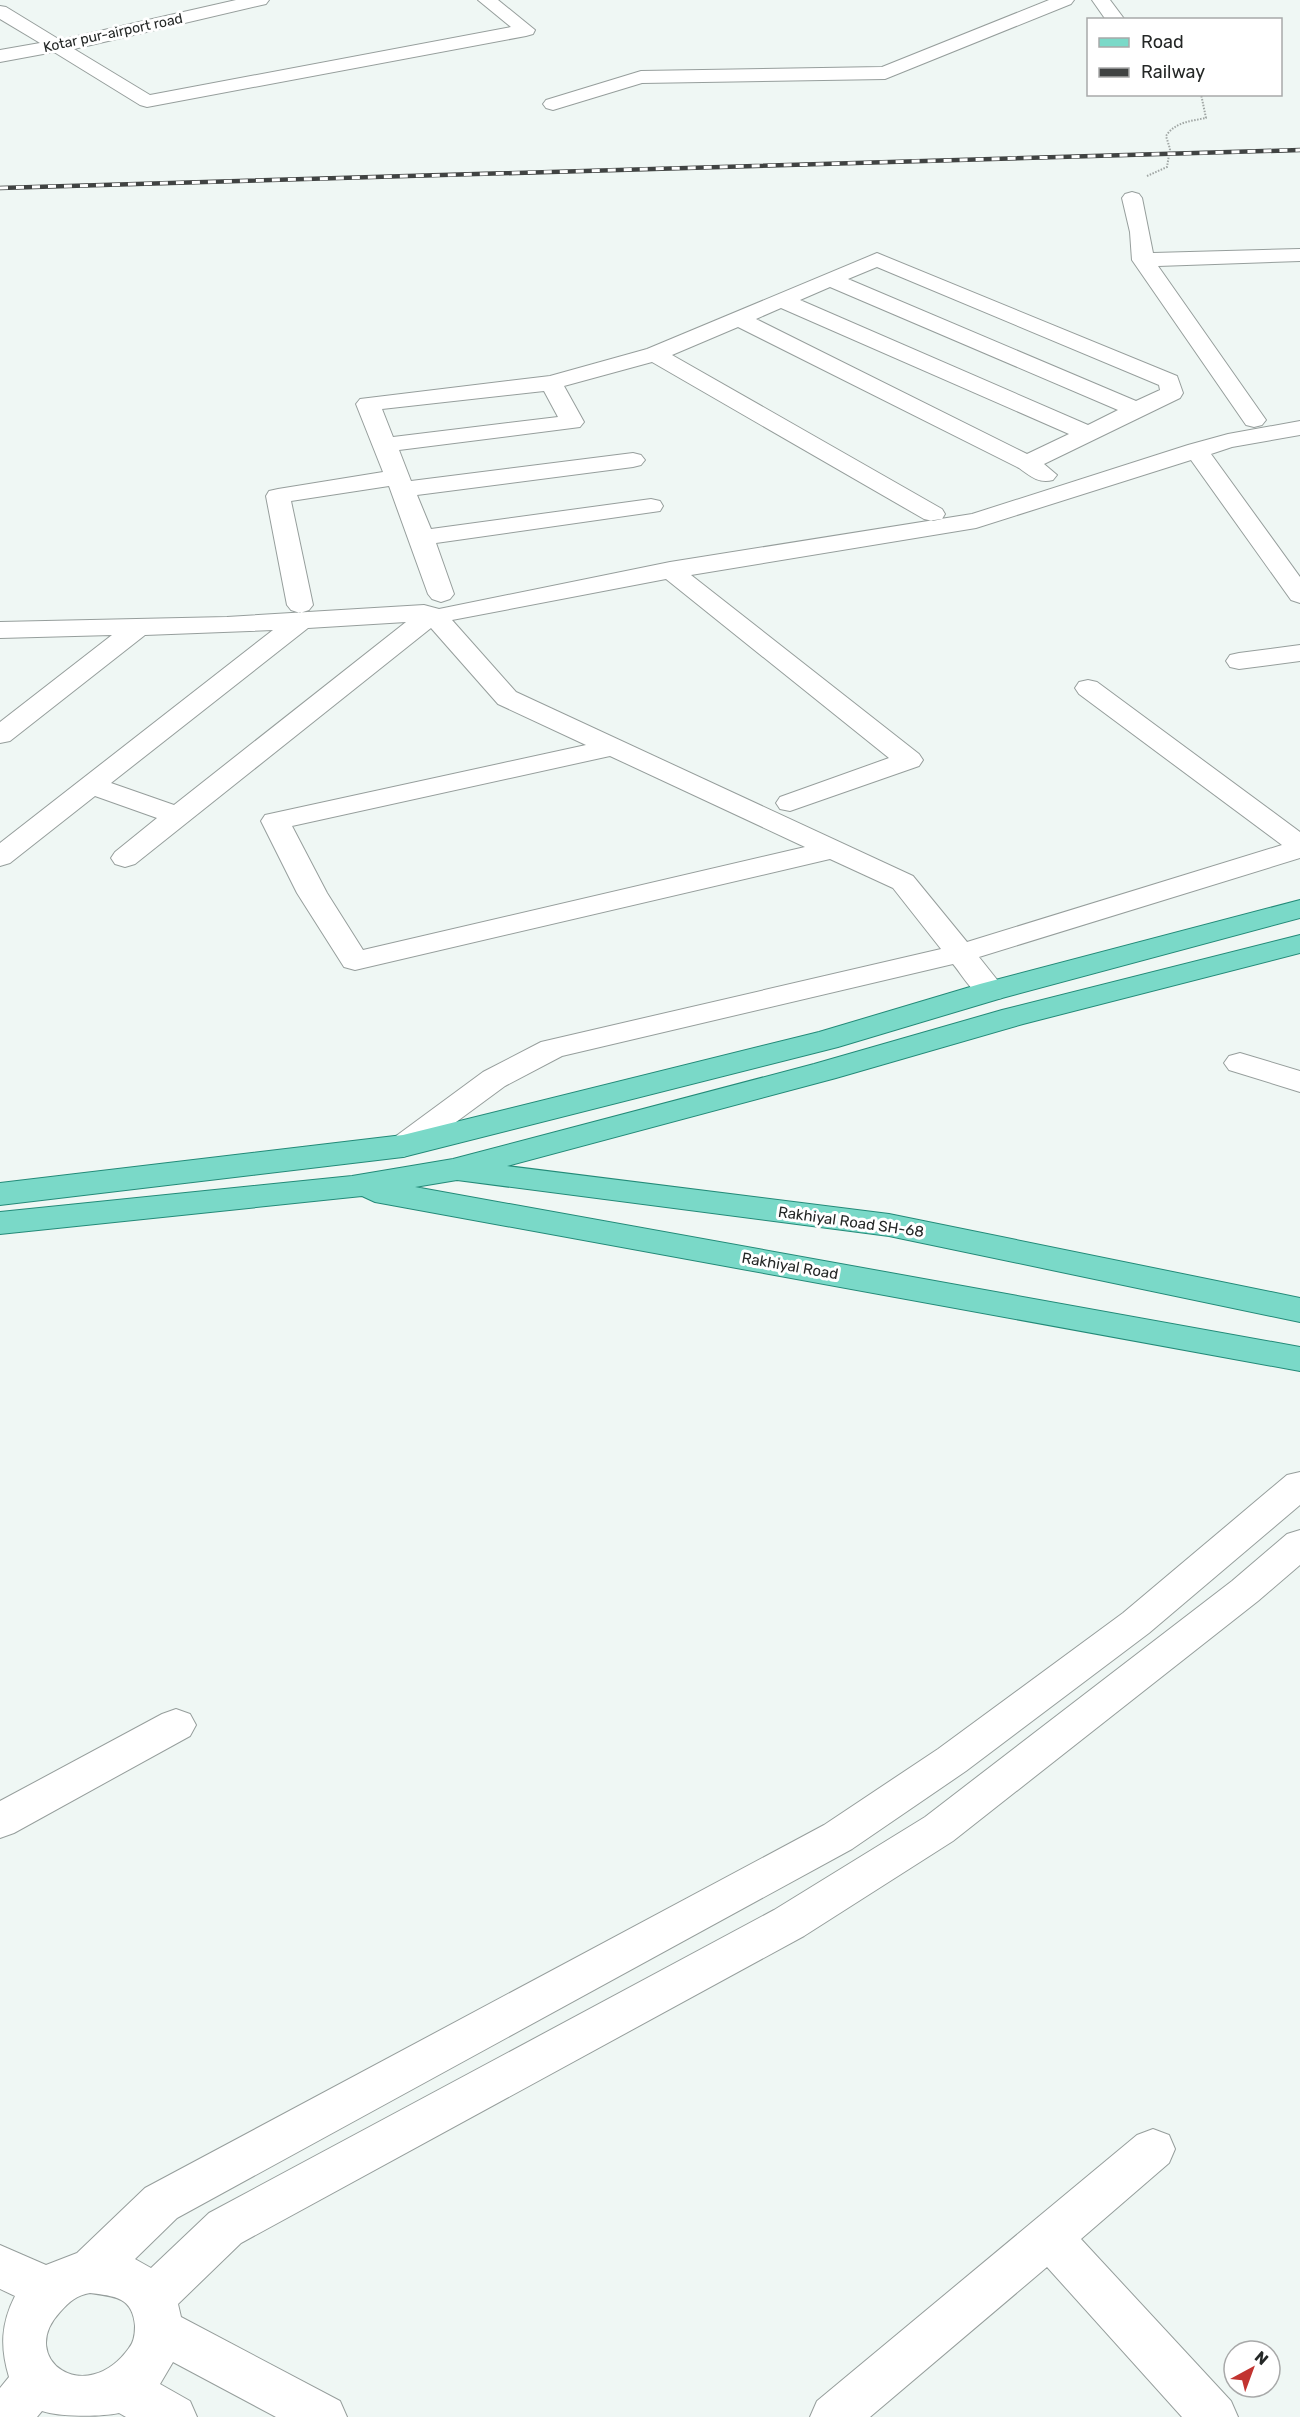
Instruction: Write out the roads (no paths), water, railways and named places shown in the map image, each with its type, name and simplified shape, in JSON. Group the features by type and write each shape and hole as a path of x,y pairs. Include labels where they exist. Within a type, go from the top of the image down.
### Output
{"main road":[{"path":"0,1194 403,1146 827,1040 991,991 1300,909"},
{"path":"0,1223 352,1187 453,1170 825,1071 1013,1017 1300,944"},
{"name":"Rakhiyal Road SH-68","path":"403,1146 453,1170 890,1225 1300,1310"},
{"name":"Rakhiyal Road","path":"283,1160 352,1187 1300,1359"}],"street":[{"path":"179,0 202,14"},
{"name":"Kotar pur-airport road","path":"0,56 58,46 260,0"},
{"path":"0,11 147,101 526,30 487,0"},
{"path":"553,104 641,77 885,73 1065,0"},
{"path":"1101,0 1114,18"},
{"path":"1132,198 1140,232 1143,260 1254,420"},
{"path":"1143,260 1300,255"},
{"path":"991,991 903,882 507,698 436,605 422,538 368,405 551,383 655,354 876,259 1169,381 1172,393 1027,463"},
{"path":"829,279 1137,410"},
{"path":"781,300 1088,433"},
{"path":"740,319 1027,463 1054,481"},
{"path":"655,354 933,514"},
{"path":"386,445 572,422 551,383"},
{"path":"125,858 402,636 436,605 744,543 933,514 1054,481 1186,436 1254,420 1300,413"},
{"path":"0,630 139,627 436,605 894,536 976,521 1196,450 1245,436 1300,428"},
{"path":"1196,450 1300,594"},
{"path":"299,614 278,496 633,460"},
{"path":"422,538 651,506"},
{"path":"670,570 909,759 790,803"},
{"path":"0,615 299,614"},
{"path":"0,856 91,785 299,614"},
{"path":"0,735 139,627"},
{"path":"1239,662 1300,653"},
{"path":"1088,688 1300,847"},
{"path":"614,747 275,821 312,893 355,962 834,849"},
{"path":"91,785 177,816"},
{"path":"403,1146 494,1079 552,1049 961,953 1300,847"},
{"path":"1240,1063 1300,1082"},
{"path":"7,2417 20,2349 31,2311 161,2203 838,1837 952,1760 1136,1623 1300,1485"},
{"path":"156,2314 225,2228 789,1923 939,1829 1148,1668 1300,1544"},
{"path":"0,1821 176,1725"},
{"path":"834,2417 1153,2149"},
{"path":"1049,2236 1214,2417"},
{"path":"0,2267 70,2280 109,2271 126,2275 142,2285 156,2314 157,2344 144,2369 98,2401"},
{"path":"156,2314 323,2417"},
{"path":"20,2349 43,2386 60,2396 98,2401 173,2417"}],"railway":[{"path":"0,188 1300,150"}]}
